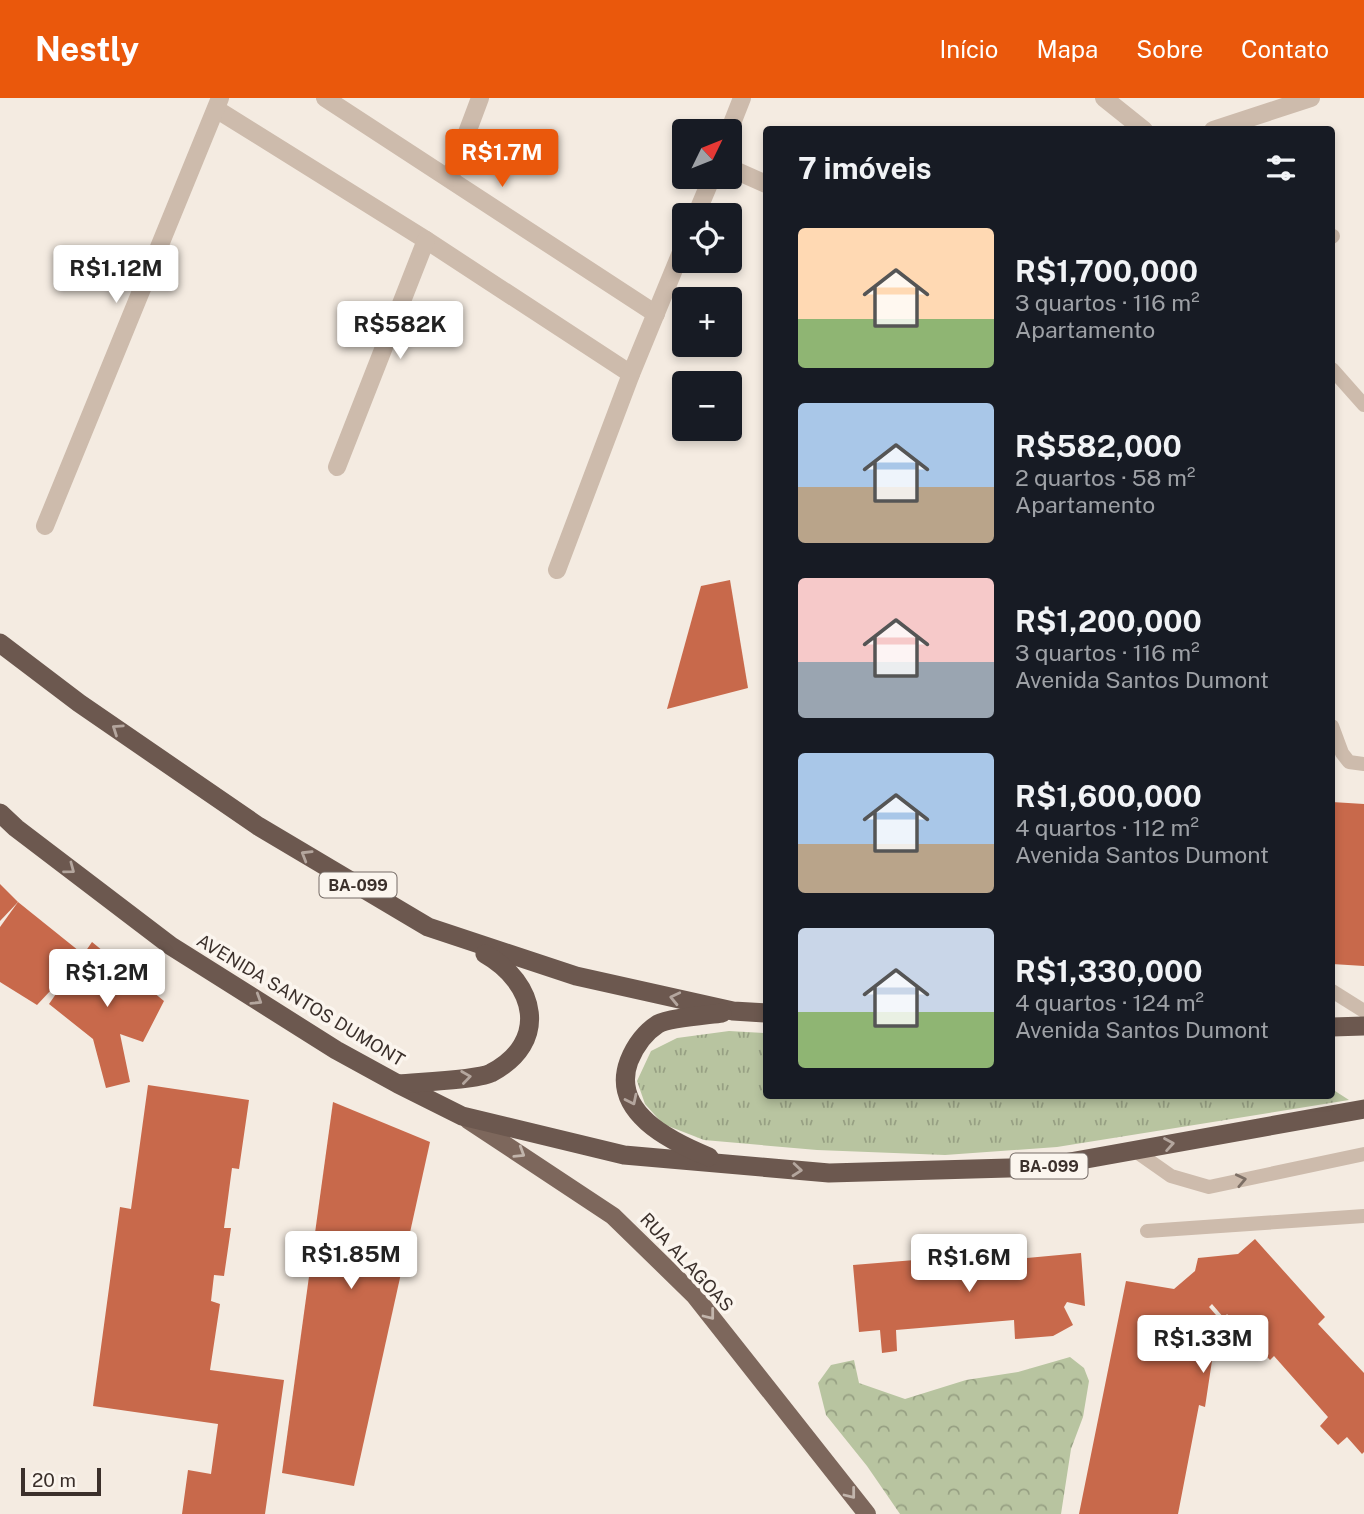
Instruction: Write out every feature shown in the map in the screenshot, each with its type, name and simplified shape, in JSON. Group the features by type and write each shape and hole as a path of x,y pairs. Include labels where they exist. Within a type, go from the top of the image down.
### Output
{"highway":[{"name":"BA-099","path":"0,643 79,703 258,825 428,927 576,976 733,1011 763,1013"},
{"name":"AVENIDA SANTOS DUMONT","path":"0,813 171,946 336,1050 398,1084 462,1116 624,1155 829,1173 1042,1167 1364,1109"},
{"path":"398,1084 490,1074 517,1055 530,1028 528,1002 503,964 428,927"},
{"path":"729,1164 687,1148 649,1125 629,1100 624,1075 636,1045 660,1022 733,1011"},
{"path":"1335,1027 1364,1026"}],"main road":[{"name":"RUA ALAGOAS","path":"462,1116 613,1216 658,1259 694,1295 867,1514"}],"street":[{"path":"325,98 656,314"},
{"path":"450,178 480,98"},
{"path":"734,119 742,98"},
{"path":"1104,98 1139,126"},
{"path":"1225,126 1311,98"},
{"path":"45,526 218,103 631,373"},
{"path":"742,173 763,183"},
{"path":"337,467 426,240"},
{"path":"557,570 631,373 673,273"}],"lane":[{"path":"1335,372 1364,405"},
{"path":"1335,732 1342,753 1349,762 1364,764"},
{"path":"1335,993 1364,1011"},
{"path":"733,1011 763,1004"},
{"path":"1134,1150 1171,1176 1209,1187 1364,1153"},
{"path":"1147,1231 1364,1216"}],"green space":[{"path":"729,1031 763,1033 763,1099 1335,1099 1335,1091 1349,1100 1057,1147 945,1155 817,1150 704,1140 663,1124 645,1104 637,1081 651,1051 677,1038"},
{"path":"1070,1357 1084,1368 1089,1381 1083,1417 1071,1449 1061,1514 900,1514 867,1466 826,1415 818,1383 831,1365 854,1360 859,1383 905,1399 966,1380 1018,1372"}],"building":[{"path":"730,580 748,688 667,709 701,586"},
{"path":"1335,802 1364,804 1364,966 1335,964"},
{"path":"0,884 18,902 0,921"},
{"path":"18,902 84,955 37,1005 0,982 0,927"},
{"path":"92,942 164,1001 143,1042 120,1034 130,1082 106,1088 93,1039 49,1004"},
{"path":"148,1085 249,1100 239,1169 232,1168 224,1228 231,1228 224,1276 214,1275 211,1301 220,1304 210,1370 284,1380 265,1514 182,1514 188,1470 211,1474 218,1424 93,1406 120,1207 131,1209"},
{"path":"333,1102 430,1142 354,1486 282,1473"},
{"path":"1255,1239 1325,1317 1318,1324 1364,1373 1364,1452 1362,1454 1347,1437 1338,1445 1320,1426 1328,1417 1274,1356 1270,1360 1227,1314 1224,1318 1212,1304 1209,1307 1218,1321 1205,1407 1199,1405 1178,1514 1079,1514 1126,1281 1174,1289 1195,1271 1198,1258 1238,1254"},
{"path":"1014,1252 1015,1259 1081,1253 1085,1306 1067,1302 1064,1307 1073,1325 1053,1336 1015,1339 1014,1320 896,1330 897,1351 882,1353 880,1330 859,1332 853,1265"}]}
